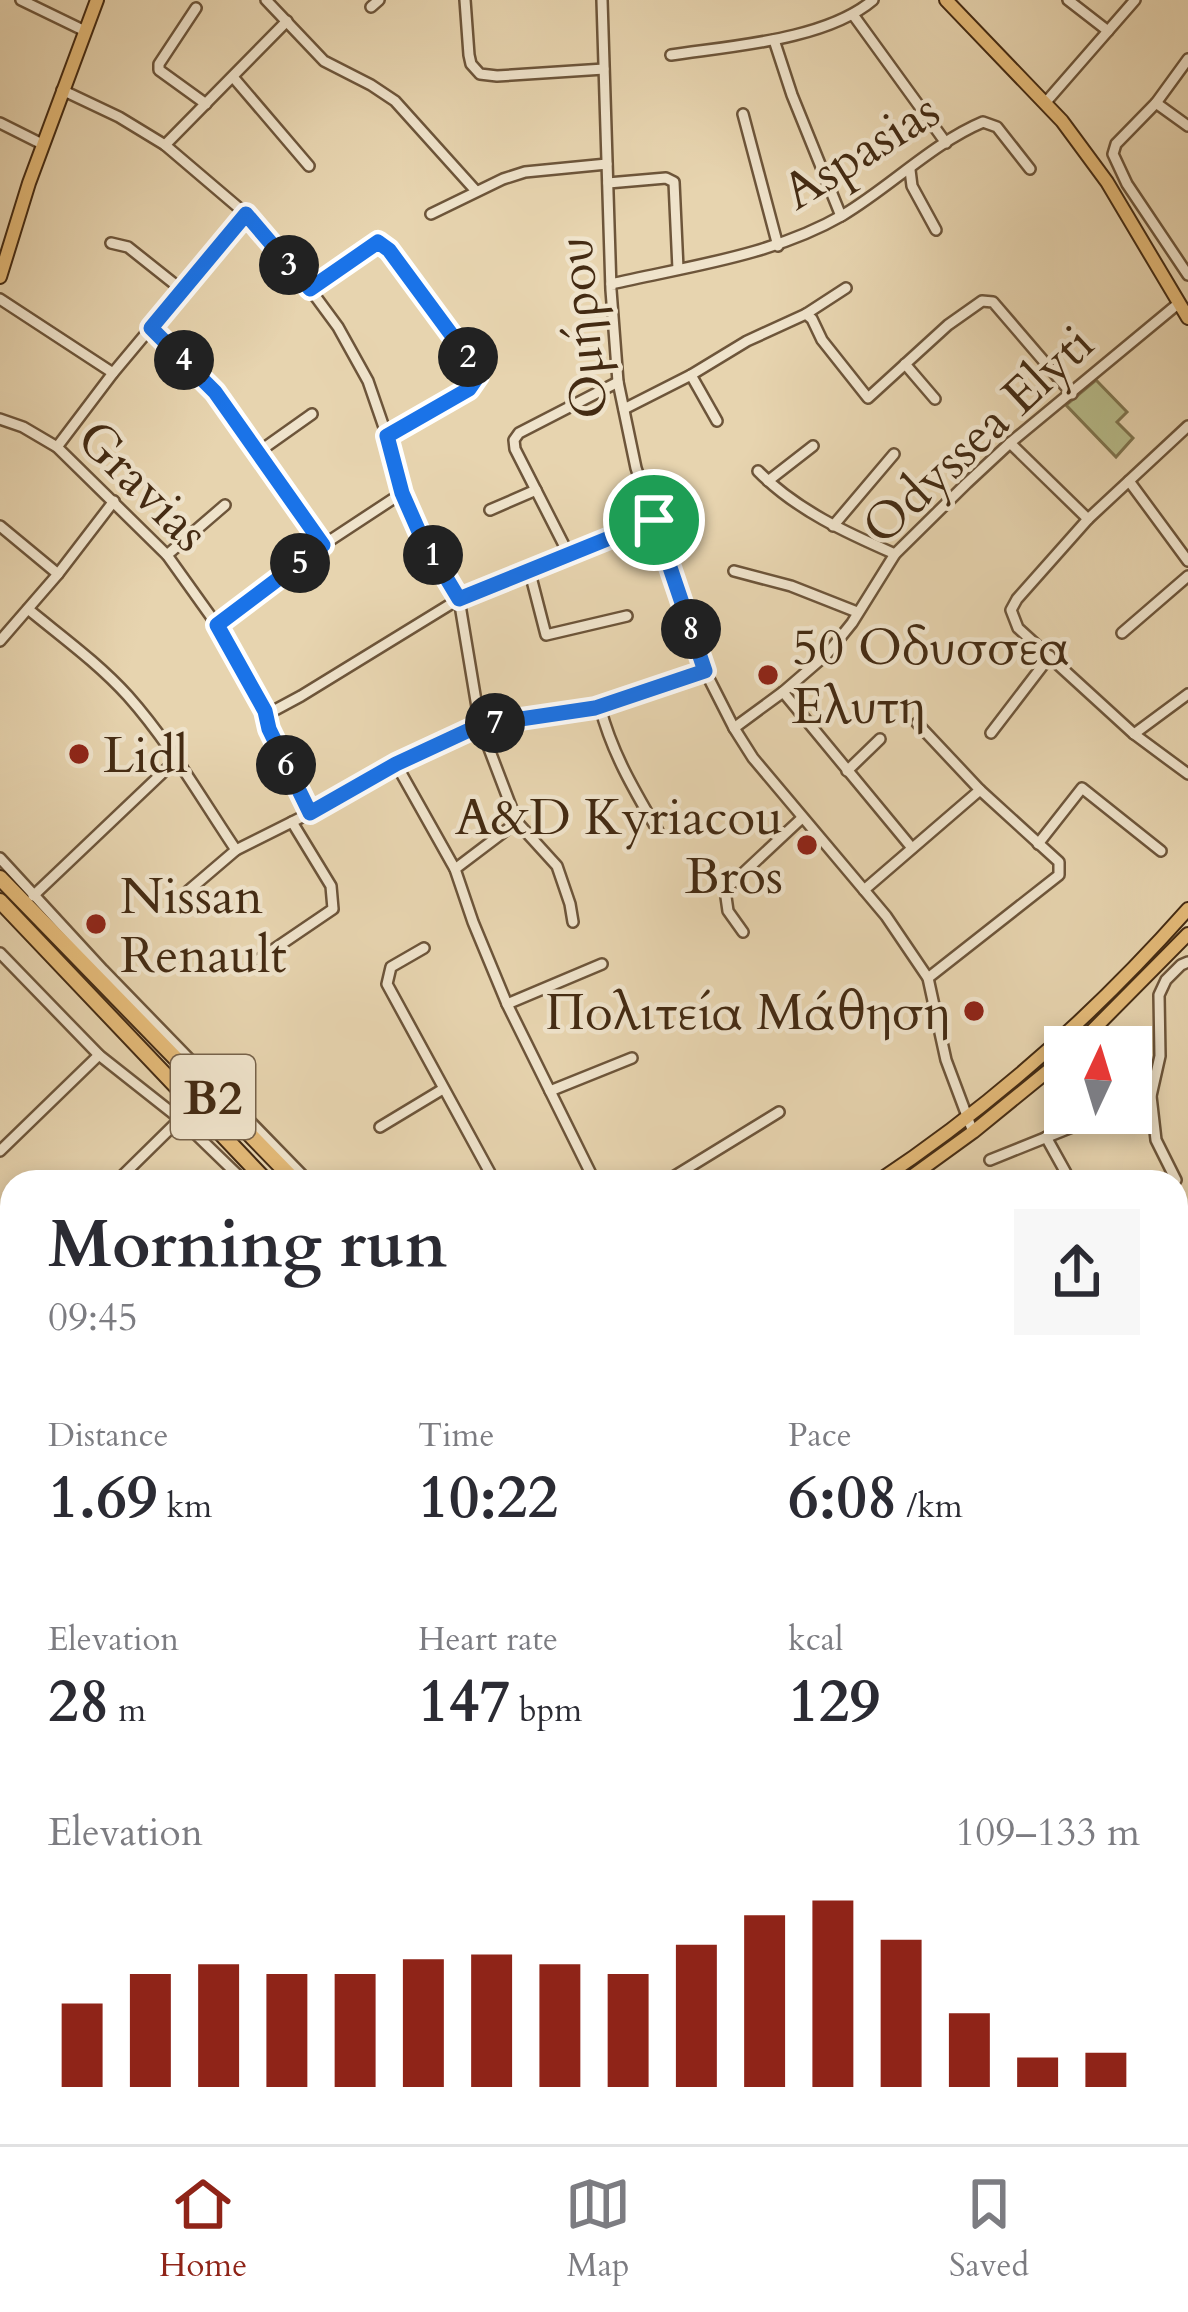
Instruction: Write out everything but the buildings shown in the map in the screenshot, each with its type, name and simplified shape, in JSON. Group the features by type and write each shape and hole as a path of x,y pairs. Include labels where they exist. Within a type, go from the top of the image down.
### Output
{"highway":[{"name":"B2","path":"0,878 130,1013 178,1054 285,1170"},
{"name":"B2","path":"0,901 256,1170"}],"main road":[{"path":"0,277 42,144 97,0"},
{"path":"946,0 1046,103 1107,182 1188,318"},
{"path":"914,1170 966,1117 1012,1083 1089,1013 1188,909"},
{"path":"1097,1026 1188,934"},
{"path":"917,1170 974,1132 1044,1074"}],"street":[{"path":"21,0 85,31"},
{"path":"266,0 324,61 395,101 476,191"},
{"path":"465,0 469,56 480,74 604,68"},
{"name":"Ομήρου","path":"602,0 618,382 636,468 705,671 734,728 753,758 886,916 928,978 946,1060 974,1132"},
{"path":"671,55 774,40 854,16 873,0"},
{"path":"1068,0 1108,31"},
{"path":"1046,103 1135,0"},
{"path":"196,8 159,70 206,104"},
{"path":"854,16 946,143"},
{"path":"165,145 286,21"},
{"path":"774,40 791,95 841,216"},
{"path":"1188,59 1113,154 1188,274"},
{"path":"233,77 309,166"},
{"path":"62,90 165,145 246,214 338,327 368,381 402,493 420,534 459,599 480,725 517,822 557,866 573,922"},
{"path":"1156,103 1188,126"},
{"name":"Aspasias","path":"743,115 778,246"},
{"name":"Aspasias","path":"611,284 778,246 841,216 983,122 997,127 1030,169"},
{"path":"0,123 42,144"},
{"path":"431,214 525,172 607,164"},
{"path":"910,170 912,186 936,230"},
{"path":"608,183 666,178 674,182 679,269"},
{"path":"57,447 246,214"},
{"path":"1142,237 1156,229"},
{"path":"310,289 378,242 389,250 476,368 478,376 469,389 387,436"},
{"path":"111,243 128,248 182,290"},
{"path":"624,410 846,288"},
{"path":"0,299 113,374"},
{"path":"806,314 868,398 948,325 982,302 993,302 1072,394"},
{"name":"Odyssea Elyti","path":"734,728 827,654 895,554 1010,443 1180,303"},
{"path":"151,328 215,392 323,545"},
{"path":"905,364 934,399"},
{"path":"691,375 717,421"},
{"path":"568,553 514,449 514,440 618,382"},
{"path":"257,453 312,414"},
{"name":"Gravias","path":"0,418 57,447 167,555 217,625 265,711 269,729 310,813"},
{"path":"1188,427 1088,519 1011,610 1018,628 1134,734 1188,774"},
{"path":"1010,443 1088,519"},
{"path":"768,481 813,446"},
{"path":"833,526 894,454"},
{"path":"758,471 833,526 895,554"},
{"path":"1129,481 1188,561"},
{"path":"490,510 536,490"},
{"path":"217,625 402,493"},
{"path":"0,641 114,500"},
{"path":"167,555 225,505"},
{"path":"265,711 301,696 459,599 654,520"},
{"path":"0,526 58,574"},
{"path":"529,569 546,635 627,616"},
{"path":"734,571 791,586 857,612"},
{"path":"1122,633 1188,575"},
{"path":"28,609 111,678 146,716 236,850"},
{"path":"992,733 1050,656"},
{"path":"188,891 236,850 480,725 600,707 705,671"},
{"path":"783,692 913,848"},
{"path":"1134,734 1188,694"},
{"path":"600,707 626,778 658,831"},
{"path":"917,723 980,790 1059,862 1059,875 928,978"},
{"path":"847,771 880,739"},
{"path":"34,896 175,761"},
{"path":"396,764 455,868 507,1004 590,1170"},
{"path":"1038,844 1082,788 1162,851"},
{"path":"864,890 980,790"},
{"path":"743,932 728,911 725,890 802,818"},
{"path":"258,960 333,909 331,886 292,822"},
{"path":"455,868 517,822"},
{"path":"0,858 148,1015 178,1054 298,1170"},
{"path":"424,948 391,967 387,984 488,1170"},
{"path":"0,953 99,1055 180,1119 233,1170"},
{"path":"1152,1092 1160,1056 1159,995 1166,980 1188,962"},
{"path":"507,1004 602,964"},
{"path":"130,1013 148,1015"},
{"path":"0,1151 99,1055"},
{"path":"550,1091 632,1058"},
{"path":"380,1127 443,1089"},
{"path":"1152,1105 1156,1140 1170,1170"},
{"path":"685,1170 779,1112"},
{"path":"128,1170 180,1119"},
{"path":"991,1160 1054,1134"},
{"path":"1046,1137 1064,1170"}],"green space":[{"path":"1096,380 1127,412 1117,422 1133,438 1116,457 1066,405"}],"place":[{"name":"50 Οδυσσεα Ελυτη","path":"768,675"},
{"name":"Lidl","path":"79,754"},
{"name":"A&D Kyriacou Bros","path":"807,845"},
{"name":"Nissan Renault","path":"96,924"},
{"name":"Πολιτεία Μάθηση","path":"974,1011"}],"route":[{"path":"246,214 310,289 378,242 389,250 478,376 469,389 387,436 402,493 420,534 459,599 654,520 705,671 595,708 480,725 396,764 310,813 269,729 265,711 217,625 323,545 215,392 151,328 246,214"}]}
